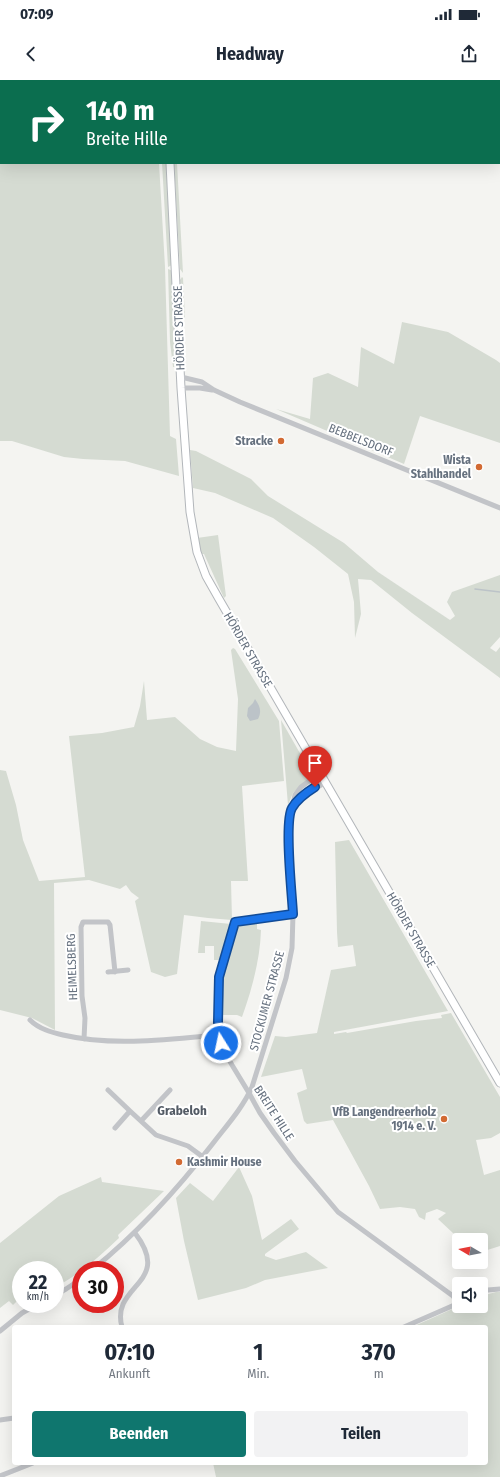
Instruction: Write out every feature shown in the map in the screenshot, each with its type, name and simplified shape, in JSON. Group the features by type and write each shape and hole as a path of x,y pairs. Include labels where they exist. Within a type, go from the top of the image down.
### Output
{"main road":[{"name":"HÖRDER STRASSE","path":"170,164 181,388 192,528 197,552 204,570 219,599 500,1083"}],"street":[{"name":"BEBBELSDORF","path":"181,377 202,382 214,390 240,402 500,508"},
{"name":"BEBBELSDORF","path":"181,388 214,390"},
{"name":"STOCKUMER STRASSE","path":"103,1261 135,1234 154,1215 203,1157 242,1106 250,1093 288,968 293,934 289,833 295,794 320,772"},
{"path":"292,808 304,795 326,782"},
{"name":"BREITE HILLE","path":"293,914 235,922 219,977 218,1022 219,1035 223,1049 260,1112 286,1150 338,1212 452,1295"},
{"name":"HEIMELSBERG","path":"84,1039 85,1018 82,996 82,923 102,921 108,922 110,925 116,972"},
{"path":"108,972 128,970"},
{"path":"30,1020 35,1025 49,1031 84,1039 126,1042 219,1035"},
{"path":"108,1090 156,1135 188,1146 203,1157"},
{"path":"141,1121 170,1090"},
{"path":"115,1128 130,1111"},
{"path":"122,1325 120,1317 122,1306 128,1295 145,1275 148,1267 148,1257 145,1248 135,1234"},
{"path":"488,1290 500,1289"},
{"path":"409,1325 452,1306"},
{"path":"0,1331 22,1313"},
{"path":"0,1420 12,1418"},
{"path":"0,1476 28,1465"}],"shaded area":[{"path":"0,164 159,164 165,267 170,436 176,439 179,476 125,461 64,457 12,441 0,441"},
{"path":"162,164 167,164 172,265 168,267"},
{"path":"174,164 177,164 183,273 180,269"},
{"path":"168,269 173,271 175,367 173,367 170,342"},
{"path":"182,277 183,278 185,318 180,280"},
{"path":"402,322 448,332 500,363 500,443 420,416 404,464 276,409 310,419 313,378 328,373 358,387 361,347 394,364"},
{"path":"190,450 196,451 251,479 268,496 344,543 378,572 450,620 455,616 447,602 452,592 500,575 500,637 490,648 496,652 500,647 500,678 412,613 371,580 358,579 361,614 355,638 354,602 348,574 314,547 273,518 215,493 193,488"},
{"path":"218,535 226,596 224,598 204,554 201,554 197,538"},
{"path":"233,648 279,721 284,781 242,786 248,881 231,881 232,920 184,915 177,974 165,977 151,972 135,901 139,898 131,892 126,885 120,889 89,880 54,883 55,1030 32,1018 0,1010 0,770 6,771 16,805 23,840 39,881 85,877 69,736 102,733 134,727 140,706 144,681 147,720 175,717 200,739 217,747 236,751 238,699 231,650"},
{"path":"255,699 259,706 260,713 258,719 250,721 247,716 248,708"},
{"path":"281,720 309,769 306,777 308,779 293,793 288,805"},
{"path":"349,840 448,1011 334,1032 334,1034 442,1018 441,1015 451,1013 500,1097 500,1133 491,1138 476,1140 484,1175 500,1170 500,1246 488,1250 488,1233 453,1233 438,1219 446,1213 437,1209 426,1213 425,1220 419,1217 415,1209 400,1207 380,1209 333,1120 307,1124 304,1121 297,1093 307,1089 302,1069 261,1077 275,1036 286,1037 317,1033 331,970 356,966 353,945 338,947 335,842"},
{"path":"201,921 231,924 220,960 214,960 214,946 205,946 205,953 198,953"},
{"path":"257,922 257,929 261,930 259,952 252,985 242,1017 237,1015 222,1015 224,974 238,925"},
{"path":"239,1167 252,1196 262,1240 291,1219 299,1229 265,1254 265,1256 276,1260 306,1252 328,1268 265,1280 246,1288 198,1300 184,1241 176,1198 190,1183 213,1201"},
{"path":"101,1177 102,1182 164,1191 118,1235 119,1238 93,1261 72,1261 72,1276 64,1282 64,1261 12,1261 12,1304 9,1301 0,1308 0,1243 59,1196"},
{"path":"500,1292 500,1477 216,1477 213,1465 488,1465 488,1325 416,1325 452,1309 452,1313 488,1313 488,1294"}],"waterway":[{"path":"475,589 500,592"}],"place":[{"name":"Stracke","path":"281,441"},
{"name":"Wista Stahlhandel","path":"479,467"},
{"name":"VfB Langendreerholz 1914 e. V.","path":"444,1119"},
{"name":"Kashmir House","path":"179,1162"}],"district":[{"name":"Grabeloh","path":"182,1110"}],"route":[{"path":"221,1043 218,1022 218,983 222,964 235,922 293,914 289,833 290,817 292,808 304,795 315,787"}]}
